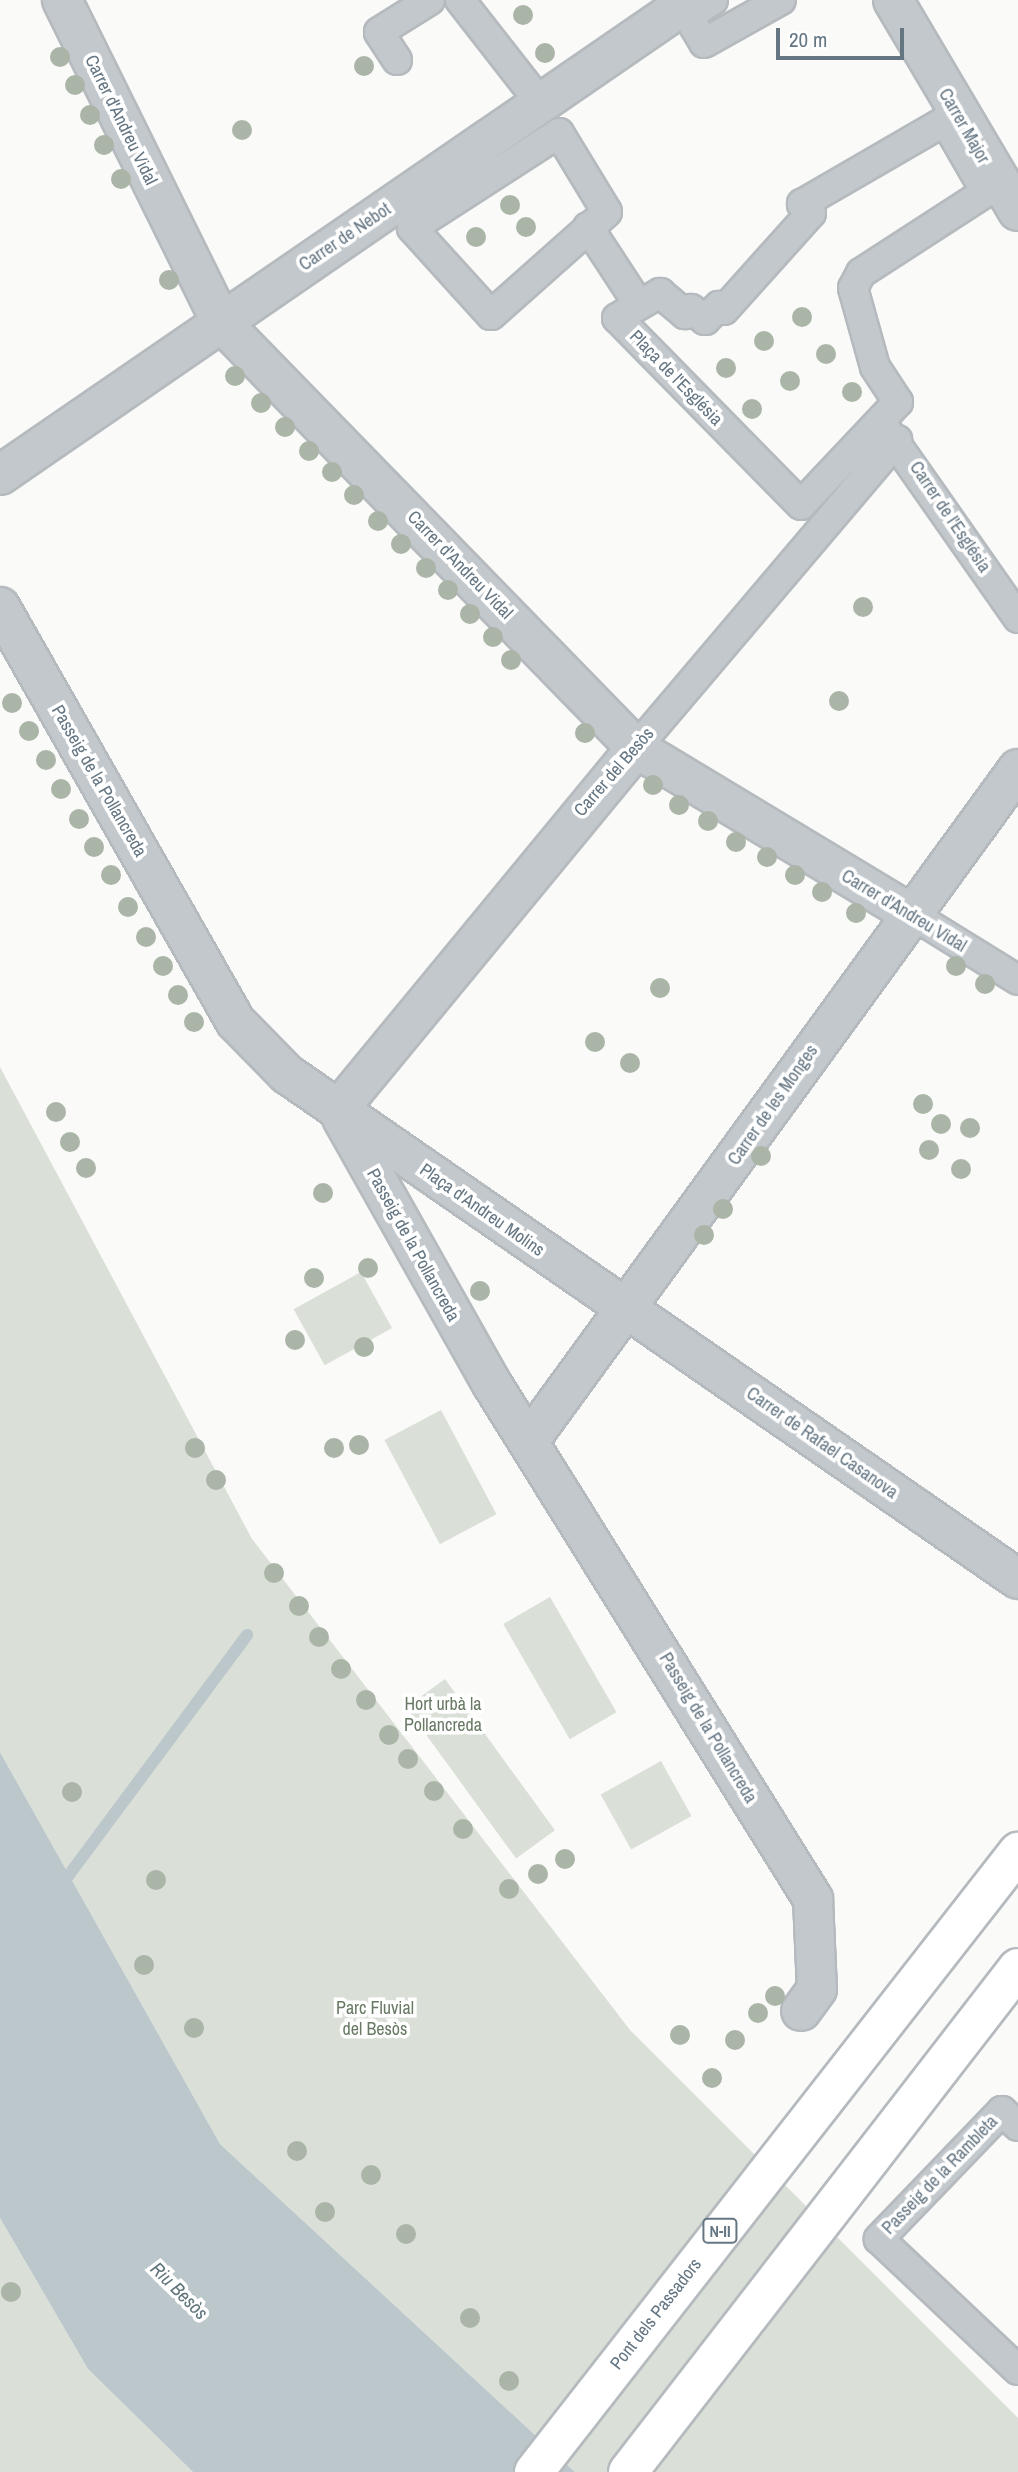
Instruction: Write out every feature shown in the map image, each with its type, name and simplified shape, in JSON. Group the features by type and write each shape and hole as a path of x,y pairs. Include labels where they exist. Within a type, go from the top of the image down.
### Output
{"main road":[{"name":"Pont dels Passadors","path":"534,2472 906,1991 1018,1852"},
{"path":"628,2472 1018,1968"}],"street":[{"name":"Carrer d'Andreu Vidal","path":"62,0 221,322 636,748 1018,980"},
{"path":"397,60 379,32 430,0"},
{"path":"460,0 535,96"},
{"name":"Carrer de Nebot","path":"0,475 691,0"},
{"path":"713,0 688,16 704,43 781,0"},
{"name":"Carrer Major","path":"893,0 1013,197"},
{"name":"Plaça de l'Església","path":"945,121 986,192 861,274 853,288 875,367 898,402 887,430 801,505 617,317 639,305 660,293 705,320 719,306 724,310 811,213 802,204 945,121"},
{"path":"559,133 607,212 588,227 491,315 412,228 559,133"},
{"path":"588,227 639,305"},
{"name":"Carrer de l'Església","path":"887,430 1018,618"},
{"name":"Carrer del Besòs","path":"338,1110 636,748 887,430"},
{"name":"Passeig de la Pollancreda","path":"0,607 236,1022 287,1074 338,1110 529,1441 813,1899 817,1989 801,2011"},
{"name":"Carrer de les Monges","path":"529,1441 908,912 1018,769"},
{"name":"Plaça d'Andreu Molins","path":"338,1110 626,1308"},
{"name":"Carrer de Rafael Casanova","path":"626,1308 1018,1579"},
{"name":"Passeig de la Rambleta","path":"1018,2126 1002,2111 879,2239 1018,2370"}],"green space":[{"name":"Parc Fluvial del Besòs","path":"0,1067 252,1539 630,2030 1018,2418 1018,2472 575,2472 220,2144 0,1752"},
{"path":"361,1272 392,1328 325,1365 294,1309"},
{"path":"441,1410 496,1514 440,1544 384,1440"},
{"path":"550,1597 616,1712 570,1739 503,1624"},
{"name":"Hort urbà la Pollancreda","path":"445,1679 555,1830 516,1858 406,1707"},
{"path":"661,1761 692,1816 631,1850 601,1794"},
{"path":"0,2218 88,2369 193,2472 0,2472"}],"water":[{"name":"Riu Besòs","path":"0,1752 220,2144 575,2472 193,2472 88,2369 0,2218"}],"waterway":[{"path":"60,1887 247,1635"}]}
